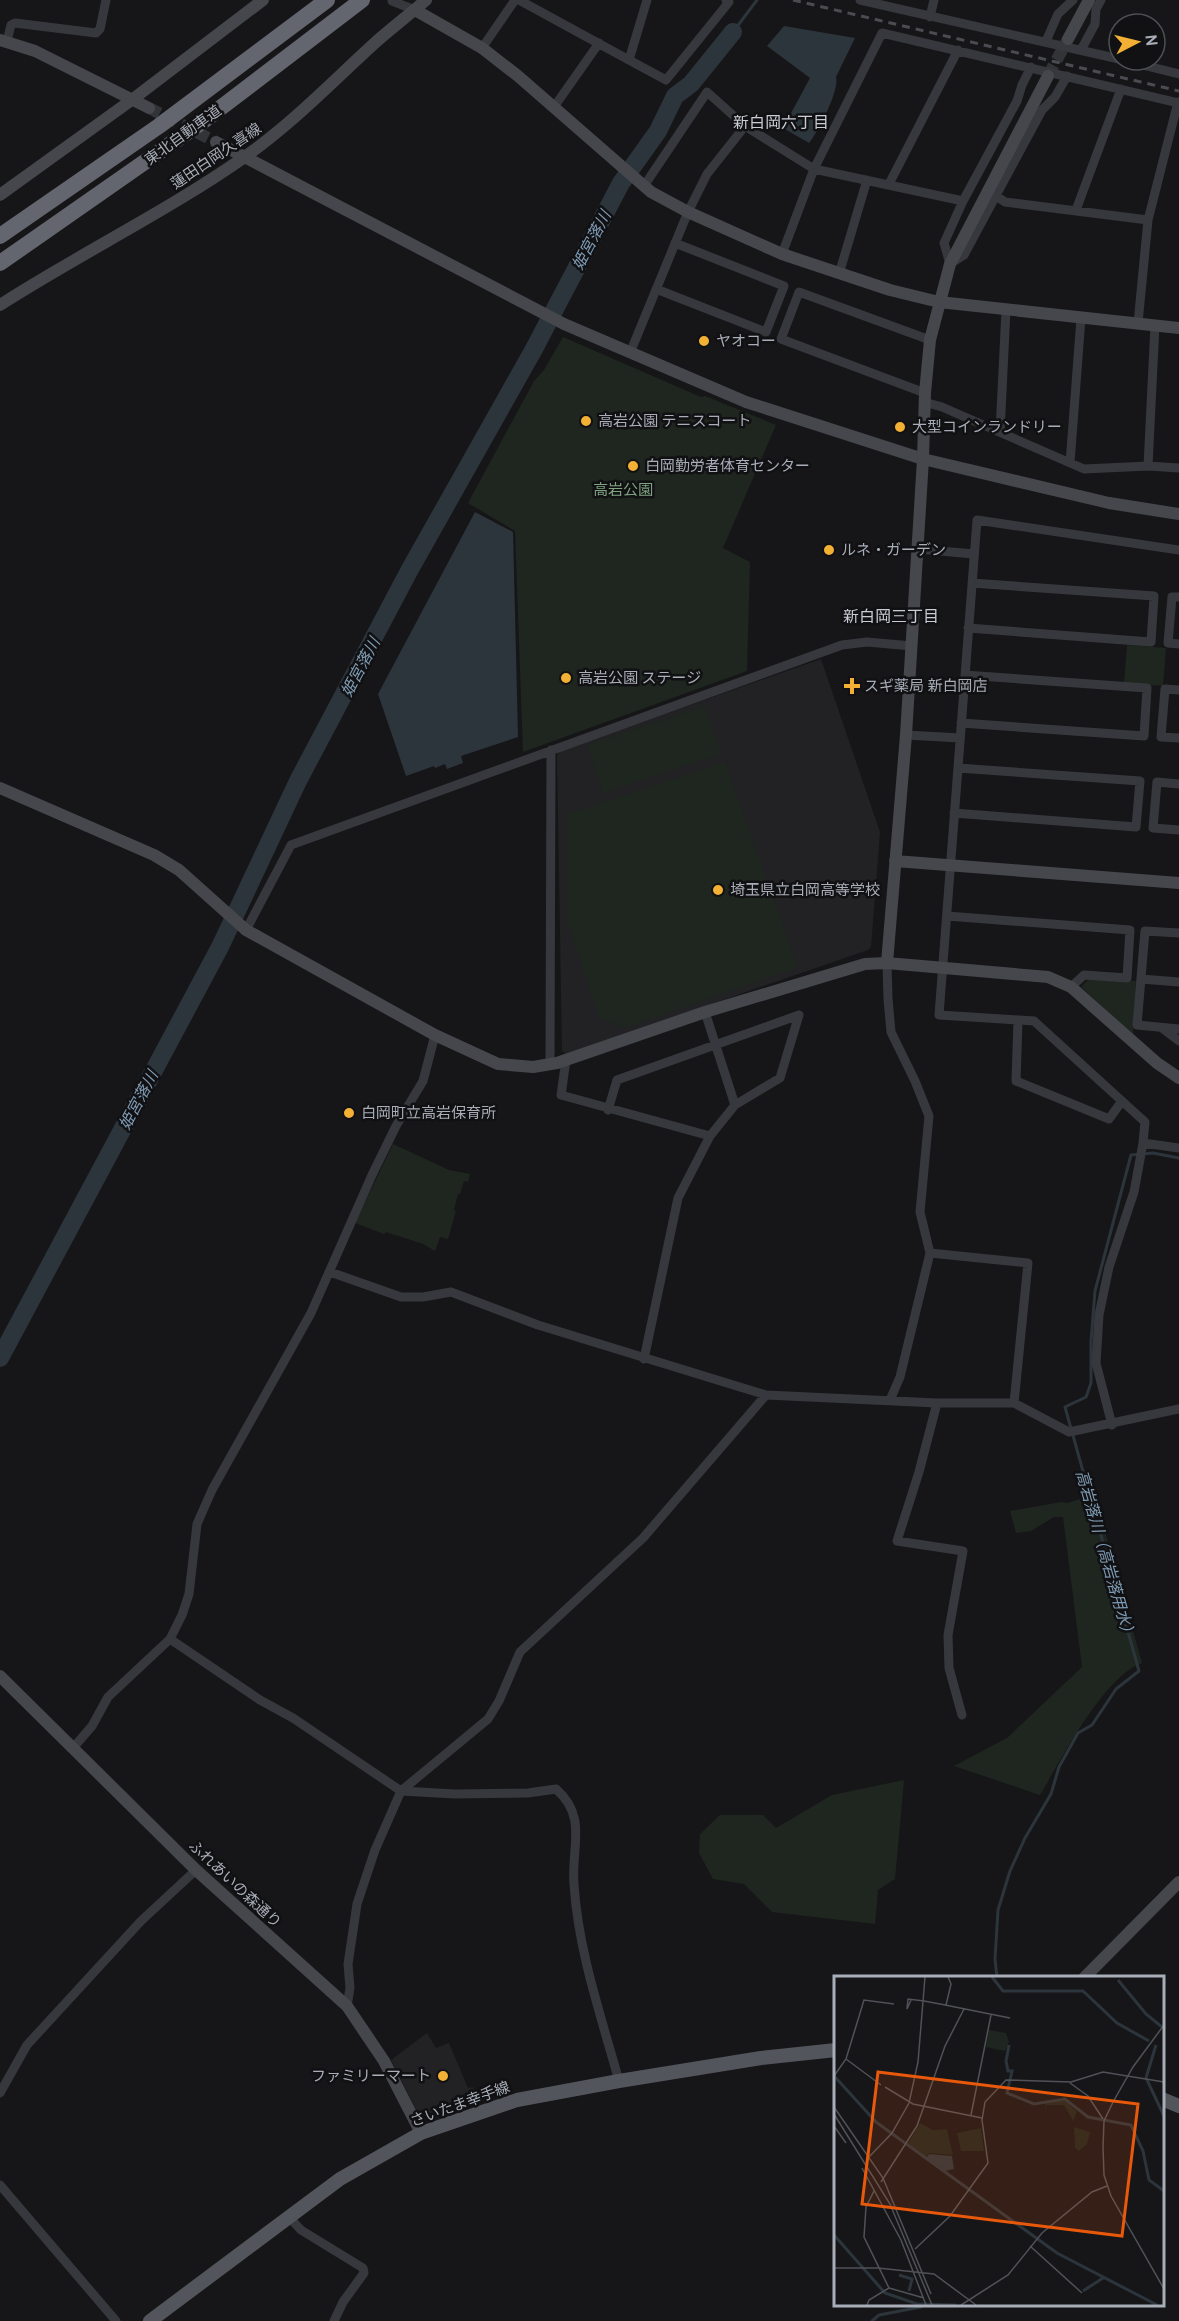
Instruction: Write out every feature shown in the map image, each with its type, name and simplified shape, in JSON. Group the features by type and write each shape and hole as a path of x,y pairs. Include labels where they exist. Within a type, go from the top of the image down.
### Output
{"highway":[{"name":"東北自動車道","path":"0,236 159,126 327,0"},
{"name":"東北自動車道","path":"0,263 202,122 362,0"}],"main road":[{"name":"さいたま幸手線","path":"150,2321 339,2180 421,2133 517,2100 761,2058 834,2050"},
{"path":"1164,2100 1179,2106"}],"street":[{"path":"106,0 100,29 96,33 15,23 4,40 35,51 149,108"},
{"path":"0,195 133,99 263,0"},
{"name":"蓮田白岡久喜線","path":"0,305 68,262 182,198 246,156 297,116 426,0"},
{"path":"482,48 517,0 666,80 729,2 726,0"},
{"path":"629,60 647,0"},
{"path":"860,0 1107,56"},
{"path":"930,17 934,0"},
{"path":"1046,41 1058,14 1073,0"},
{"path":"1068,39 1089,0"},
{"path":"1081,50 1095,24 1096,9 1101,0"},
{"path":"392,1 415,10 482,48 644,186 688,212 782,254 890,290 939,302 1179,328"},
{"path":"782,254 814,169 882,33 1178,103 1148,220 1138,323"},
{"path":"554,107 599,43"},
{"path":"889,184 958,50"},
{"path":"950,264 944,243 963,201 1017,101 1031,67"},
{"path":"890,1400 900,1377 930,1252 920,1212 929,1116 891,1032 887,963 906,735 930,340 950,264 1048,76"},
{"path":"950,264 963,255 1042,110 1055,97 1066,76"},
{"path":"1076,210 1121,89"},
{"path":"644,186 707,92 745,126 814,169 963,201"},
{"path":"630,353 688,212 707,174 745,126"},
{"path":"216,142 564,324 746,402 923,459 1109,503 1179,514"},
{"path":"839,274 867,180"},
{"path":"995,195 1005,202 1148,220"},
{"path":"656,289 766,332 784,286 675,243"},
{"path":"930,340 799,292 781,339 925,397 942,407 1084,469 1148,466 1179,468"},
{"path":"1000,432 1006,310"},
{"path":"1071,463 1081,318"},
{"path":"1148,466 1155,325"},
{"path":"1112,1425 1096,1363 1099,1315 1109,1267 1134,1192 1145,1122 1034,1021 939,1015 976,520 1179,550"},
{"path":"917,549 974,554"},
{"path":"968,628 1151,642 1154,596 972,583"},
{"path":"1179,597 1172,597 1168,643 1179,644"},
{"path":"246,930 291,845 842,645 867,642 912,646"},
{"path":"961,723 1144,736 1147,688 965,675"},
{"path":"1179,690 1165,689 1161,737 1179,738"},
{"path":"906,735 960,738"},
{"path":"550,1064 551,750"},
{"path":"954,813 1136,827 1140,781 958,768"},
{"path":"1179,784 1156,782 1153,828 1179,830"},
{"path":"0,788 154,855 179,870 246,930 435,1035 498,1064 533,1067 566,1060 705,1012 865,964 887,963 1048,977 1071,987 1157,1063 1179,1078"},
{"path":"895,861 1179,883"},
{"path":"947,916 1130,930 1127,978 1084,975 1071,987"},
{"path":"1179,933 1145,931 1137,1025 1179,1029"},
{"path":"1141,979 1179,982"},
{"path":"705,1012 735,1105"},
{"path":"608,1110 617,1080 799,1016 780,1078 735,1105 710,1136 678,1198 644,1359"},
{"path":"1018,1021 1016,1082 1109,1119 1122,1101"},
{"path":"1161,1027 1179,1041"},
{"path":"73,1748 92,1726 108,1697 170,1639 182,1616 189,1594 197,1524 212,1490 311,1314 381,1156 423,1081 435,1035"},
{"path":"566,1060 561,1095 608,1110 710,1136"},
{"path":"1143,1143 1179,1148"},
{"path":"930,1252 1028,1263 1014,1403"},
{"path":"330,1272 401,1297 423,1297 451,1292 538,1325 766,1395 937,1403 1014,1403 1069,1432 1112,1425 1179,1409"},
{"path":"347,2006 350,1988 348,1964 357,1904 375,1850 401,1791 488,1719 500,1701 520,1652 643,1538 766,1395"},
{"path":"937,1403 919,1472 897,1541 963,1551 948,1635 949,1668 962,1715"},
{"path":"170,1639 401,1791 455,1794 528,1793 556,1789 567,1799 577,1824 573,1881 578,1929 618,2081"},
{"name":"ふれあいの森通り","path":"0,1676 196,1870 347,2006 384,2061 421,2133"},
{"path":"0,2093 27,2044 141,1921 196,1870"},
{"path":"1085,1976 1179,1882"},
{"path":"0,2185 116,2321"},
{"path":"289,2217 301,2230 363,2268 364,2273 334,2321"}],"shaded area":[{"path":"784,26 855,38 836,77 835,91 827,111 809,143 783,128 810,78 767,46"},
{"path":"475,512 513,532 518,737 461,756 463,763 447,769 445,764 406,776 378,694"},
{"name":"埼玉県立白岡高等学校","path":"821,659 880,832 871,947 868,950 566,1054 562,1051 557,755 560,751"},
{"path":"427,2033 436,2048 449,2043 468,2088 473,2087 479,2102 431,2120 418,2113 391,2060"}],"green space":[{"name":"高岩公園","path":"563,337 701,397 705,396 776,425 723,548 750,562 747,671 523,752 515,531 468,503 534,381 544,370"},
{"path":"1127,645 1166,648 1163,686 1124,683"},
{"path":"705,706 721,754 603,793 587,745"},
{"path":"725,762 798,967 625,1028 599,1017 567,920 567,814"},
{"path":"1089,979 1136,981 1133,1035 1081,987"},
{"path":"393,1144 449,1170 470,1174 468,1182 464,1181 460,1194 458,1194 448,1239 440,1237 435,1251 423,1244 386,1232 384,1234 355,1223"},
{"path":"1084,1498 1097,1503 1142,1663 1113,1684 1099,1701 1071,1741 1040,1795 954,1766 1007,1738 1082,1667 1063,1517 1054,1517 1031,1531 1016,1533 1010,1511 1061,1502 1067,1503"},
{"path":"904,1780 895,1879 878,1890 875,1924 772,1912 744,1884 713,1879 699,1853 700,1834 720,1815 763,1815 776,1828 832,1795"}],"waterway":[{"name":"姫宮落川","path":"733,32 757,0"},
{"name":"姫宮落川","path":"0,1358 220,947 298,781 409,571 534,349 621,183 658,131 675,96 691,84 733,32"},
{"name":"姫宮落川","path":"691,84 696,88"},
{"name":"高岩落川（高岩落用水）","path":"997,1976 995,1959 998,1910 1010,1871 1025,1838 1051,1794 1059,1767 1078,1733 1092,1725 1116,1689 1139,1671 1065,1407 1086,1397 1091,1383 1091,1341 1095,1291 1131,1155 1153,1153 1179,1158"},
{"name":"高岩落川（高岩落用水）","path":"872,2321 879,2315 922,2306"}],"tunnel":[{"path":"1048,76 1068,39"},
{"path":"149,108 216,142"}],"railway":[{"path":"793,0 1179,91"}],"place":[{"name":"ヤオコー","path":"704,341"},
{"name":"高岩公園 テニスコート","path":"586,421"},
{"name":"大型コインランドリー","path":"900,427"},
{"name":"白岡勤労者体育センター","path":"633,466"},
{"name":"ルネ・ガーデン","path":"829,550"},
{"name":"高岩公園 ステージ","path":"566,678"},
{"name":"スギ薬局 新白岡店","path":"852,686"},
{"name":"埼玉県立白岡高等学校","path":"718,890"},
{"name":"白岡町立高岩保育所","path":"349,1113"},
{"name":"ファミリーマート","path":"443,2076"}],"district":[{"name":"新白岡六丁目","path":"781,122"},
{"name":"新白岡三丁目","path":"891,616"}]}
